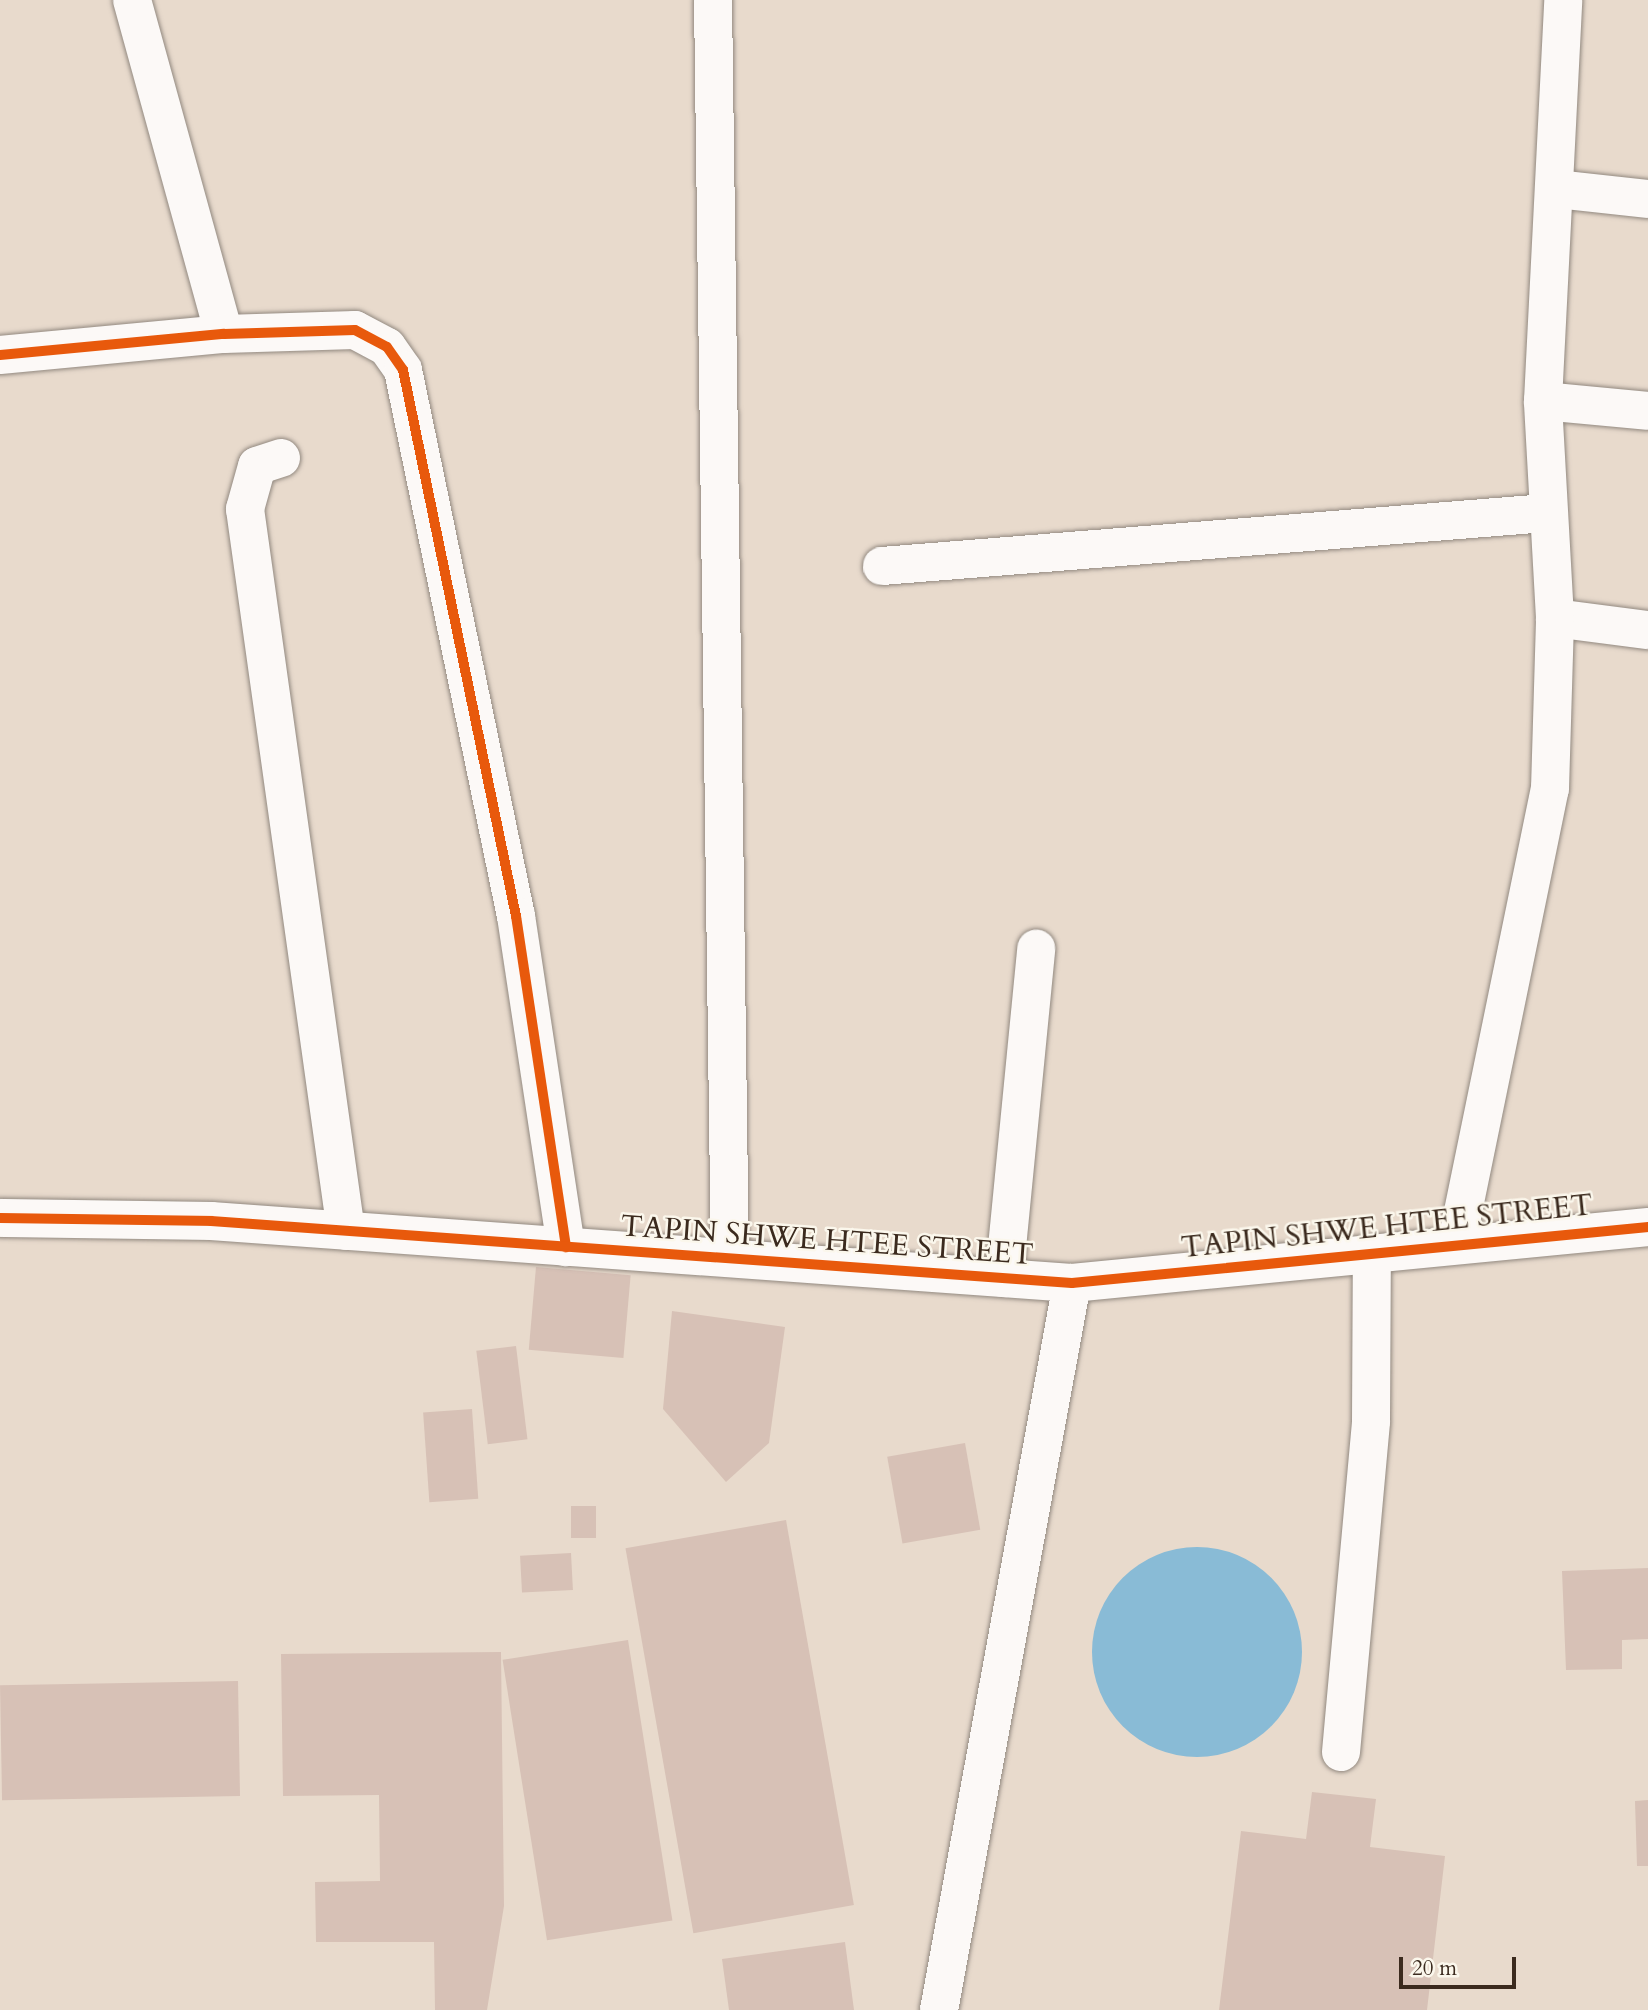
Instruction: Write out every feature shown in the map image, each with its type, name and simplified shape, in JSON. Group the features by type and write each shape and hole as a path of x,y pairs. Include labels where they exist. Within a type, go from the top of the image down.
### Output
{"street":[{"path":"132,0 224,334"},
{"path":"713,0 730,1258"},
{"path":"1457,1241 1550,789 1555,618 1547,513 1543,401 1556,189 1563,0"},
{"path":"1556,189 1648,199"},
{"path":"0,355 224,334 355,330 387,347 403,370 516,916 566,1247"},
{"path":"1543,401 1648,411"},
{"path":"281,458 257,466 245,509 346,1231"},
{"path":"882,566 1547,513"},
{"path":"1555,618 1648,631"},
{"path":"1004,1278 1036,949"},
{"name":"TAPIN SHWE HTEE STREET","path":"0,1218 211,1221 1072,1283 1372,1255 1457,1241 1648,1227"},
{"path":"1341,1752 1371,1421 1372,1255"},
{"path":"939,2010 1072,1283"}],"water":[{"path":"1197,1547 1237,1555 1271,1578 1294,1612 1302,1652 1294,1692 1271,1726 1237,1749 1197,1757 1157,1749 1123,1726 1100,1692 1092,1652 1100,1612 1123,1578 1157,1555"}],"building":[{"path":"536,1267 631,1275 623,1358 529,1350"},
{"path":"672,1311 785,1327 769,1443 726,1482 663,1409"},
{"path":"516,1346 527,1439 488,1444 476,1351"},
{"path":"472,1409 478,1499 429,1502 423,1412"},
{"path":"965,1443 980,1530 902,1543 887,1457"},
{"path":"571,1506 596,1506 596,1538 571,1538"},
{"path":"786,1520 854,1905 693,1933 625,1548"},
{"path":"571,1553 573,1590 522,1593 520,1556"},
{"path":"1648,1568 1648,1639 1622,1640 1622,1669 1566,1670 1562,1571"},
{"path":"628,1640 672,1921 547,1940 503,1660"},
{"path":"501,1652 504,1906 487,2010 435,2010 434,1942 316,1942 315,1882 380,1881 379,1795 283,1796 281,1654"},
{"path":"238,1681 240,1796 2,1800 0,1685"},
{"path":"1312,1792 1376,1799 1370,1847 1445,1856 1427,2010 1219,2010 1241,1831 1306,1839"},
{"path":"1648,1800 1648,1866 1637,1866 1635,1801"},
{"path":"845,1942 854,2010 729,2010 722,1959"}],"cycle path":[{"path":"0,355 224,334 355,330 387,347 403,370 516,916 566,1247"},
{"path":"0,1218 211,1221 1072,1283 1648,1227"}]}
